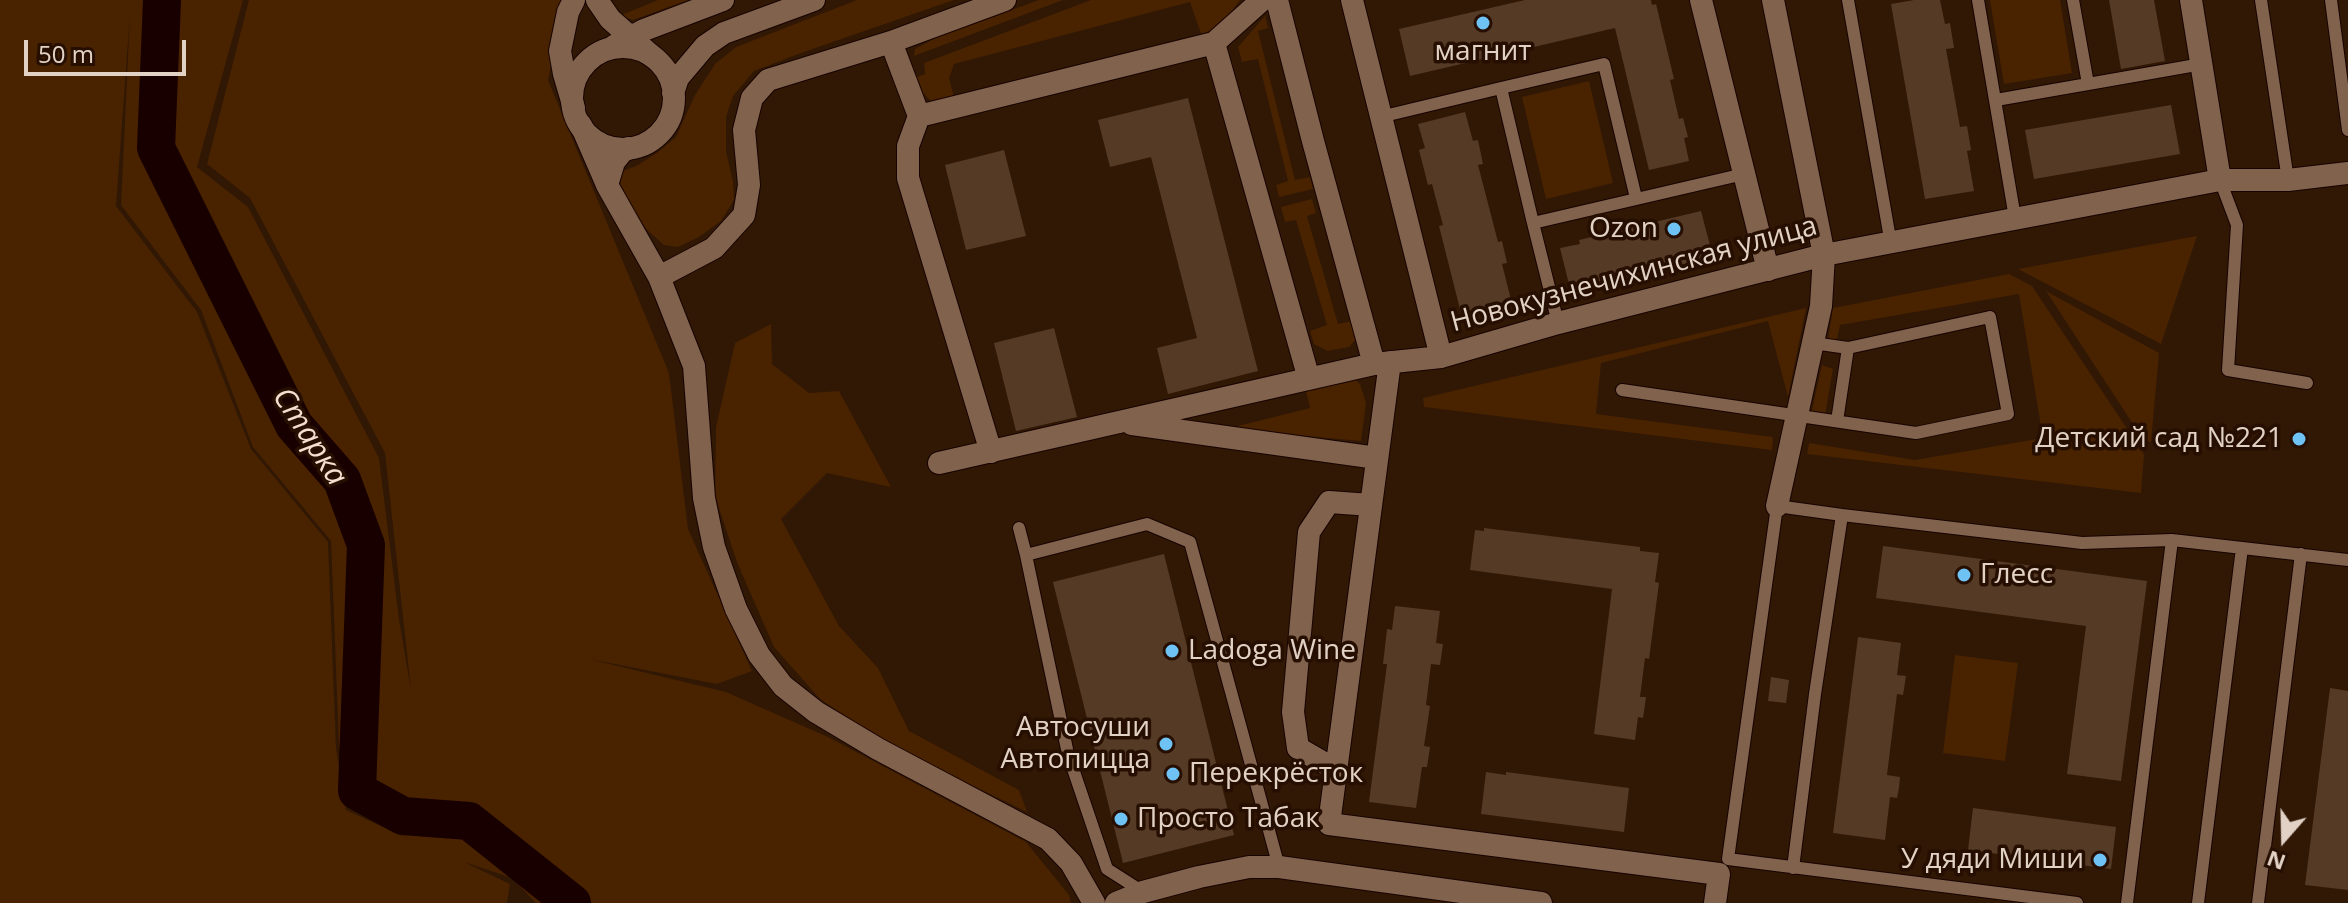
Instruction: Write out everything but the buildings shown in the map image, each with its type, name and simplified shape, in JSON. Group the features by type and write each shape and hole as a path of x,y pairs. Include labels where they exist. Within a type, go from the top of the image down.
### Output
{"street":[{"path":"574,0 568,12 560,51 564,74 577,117 607,185 659,277 694,366 704,498 714,547 736,609 759,655 783,686 816,712 878,749 1048,839 1071,863 1094,903"},
{"path":"597,0 610,19 666,70 673,93"},
{"path":"629,148 602,144 587,133 577,117 573,89 580,72 592,58 631,37 723,0"},
{"path":"607,185 614,162 622,152 647,143 661,131 671,115 678,78 705,46 724,33 814,0"},
{"path":"659,277 714,248 744,215 749,185 744,130 752,98 768,80 891,42 1005,0"},
{"path":"919,116 1214,43 1262,0"},
{"path":"1277,0 1313,141 1382,363 1377,458 1329,824 1719,874 1715,903"},
{"path":"1352,0 1441,357"},
{"path":"1701,0 1768,270"},
{"path":"1773,0 1824,255 1821,306 1777,506"},
{"path":"2191,0 2220,180"},
{"path":"891,42 919,116 908,146 908,178 991,452"},
{"path":"1214,43 1309,379"},
{"path":"608,49 627,47 653,57"},
{"name":"Новокузнечихинская улица","path":"939,463 1382,363 1441,357 1558,323 1824,255 2220,180 2288,180 2348,173"},
{"path":"1120,423 1377,458"},
{"path":"1336,770 1298,748 1293,712 1309,532 1329,502 1371,505"},
{"path":"1116,903 1143,892 1228,870 1279,867 1541,903"}],"lane":[{"path":"1848,0 1891,244"},
{"path":"1978,0 2015,218"},
{"path":"2073,0 2088,84"},
{"path":"2261,0 2288,180"},
{"path":"2331,0 2348,130"},
{"path":"1380,117 1604,64 1636,198"},
{"path":"1996,100 2202,64"},
{"path":"1501,88 1558,323"},
{"path":"1533,223 1744,174"},
{"path":"2220,180 2237,225 2228,370 2307,383"},
{"path":"1622,390 1916,433 2008,414 1990,317 1848,348 1813,343"},
{"path":"1837,421 1848,348"},
{"path":"2077,903 1728,859 1777,506 2082,543 2172,540 2348,560"},
{"path":"1793,868 1842,515"},
{"path":"1026,555 1147,524 1190,542 1279,867"},
{"path":"1019,528 1068,754 1107,869 1143,892"},
{"path":"2127,903 2172,540"},
{"path":"2198,903 2242,548"},
{"path":"2258,903 2301,554"}],"shaded area":[{"path":"0,0 243,0 197,167 248,207 379,458 411,690 385,453 250,198 207,164 249,0 564,0 548,80 669,373 688,529 752,671 717,684 589,659 726,692 828,737 1026,842 1069,895 1071,903 536,903 512,878 464,862 510,884 507,903 0,903","holes":["130,14 121,205 201,310 253,447 331,541 339,745 349,808 409,839 346,810 336,748 328,542 251,449 197,312 116,206"]},
{"path":"658,0 688,0 633,20 619,16"},
{"path":"857,0 954,0 754,71 733,96 726,117 726,151 734,200 721,221 699,237 678,247 664,245 646,229 620,185 623,171 657,153 676,137 695,95 715,64 736,47"},
{"path":"1039,0 1063,0 914,56 915,49 937,37"},
{"path":"1091,0 1240,0 1218,29 1201,34 1190,2 954,64 949,78 954,97 932,102 915,78 925,74 924,63"},
{"path":"1990,0 2060,0 2072,73 2004,84"},
{"path":"1265,16 1268,28 1258,31 1295,180 1310,177 1313,189 1279,197 1276,185 1288,181 1258,59 1242,62 1238,47"},
{"path":"1589,81 1613,183 1546,199 1522,97"},
{"path":"1312,199 1316,213 1307,216 1338,324 1353,321 1358,337 1349,347 1328,351 1314,344 1310,331 1327,325 1296,220 1285,222 1281,207"},
{"path":"2197,236 2161,344 2018,269"},
{"path":"2009,274 2032,286 2144,454 2141,493 1807,454 1809,443 1915,460 2043,438 2019,294 1840,325 1837,339 1828,339 1833,308"},
{"path":"2046,291 2159,353 2151,442 2144,441"},
{"path":"1806,308 1788,397 1768,321 1601,363 1596,414 1773,437 1772,450 1424,407 1423,398"},
{"path":"771,324 772,364 809,393 839,391 891,487 827,473 781,519 839,626 878,668 909,731 1019,790 1027,812 889,745 820,699 774,647 738,565 715,496 716,427 735,343"},
{"path":"1822,365 1833,369 1825,416 1811,414"},
{"path":"1352,377 1360,384 1366,403 1361,441 1226,429 1310,408 1306,391"},
{"path":"1955,655 2018,663 2005,761 1943,753"}],"waterway":[{"name":"Старка","path":"162,0 156,148 294,425 342,480 366,545 357,791 403,816 469,821 572,903"}],"place":[{"name":"магнит","path":"1483,23"},
{"name":"Ozon","path":"1674,229"},
{"name":"Детский сад №221","path":"2299,439"},
{"name":"Глесс","path":"1964,575"},
{"name":"Ladoga Wine","path":"1172,651"},
{"name":"Автосуши Автопицца","path":"1166,744"},
{"name":"Перекрёсток","path":"1173,774"},
{"name":"Просто Табак","path":"1121,819"},
{"name":"У дяди Миши","path":"2100,860"}]}
